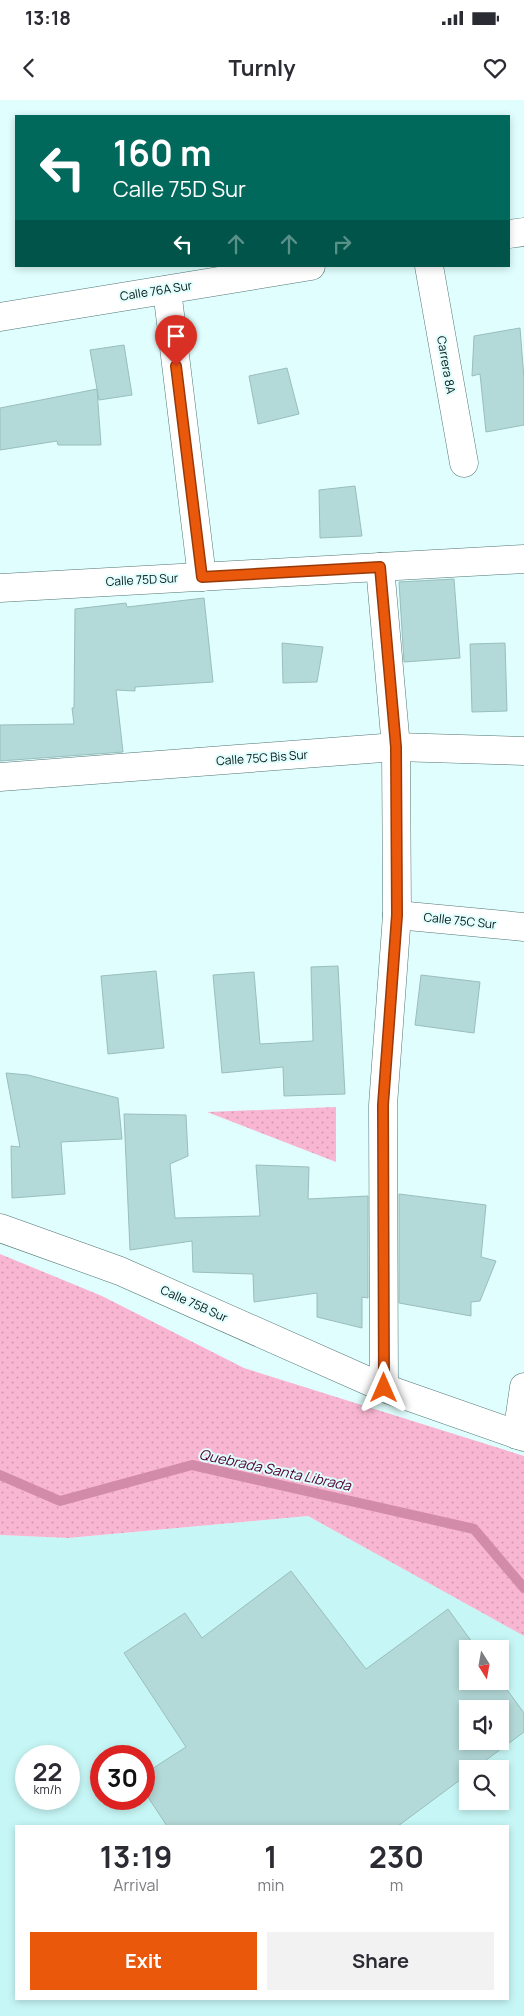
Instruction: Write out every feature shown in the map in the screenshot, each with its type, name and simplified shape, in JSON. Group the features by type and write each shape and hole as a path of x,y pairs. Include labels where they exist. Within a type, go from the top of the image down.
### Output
{"street":[{"path":"510,234 524,232"},
{"name":"Calle 76A Sur","path":"0,317 306,267"},
{"name":"Carrera 8A","path":"429,267 464,463"},
{"path":"167,290 202,577"},
{"name":"Calle 75D Sur","path":"0,588 524,559"},
{"path":"380,567 396,747 397,915 383,1105 384,1388"},
{"name":"Calle 75C Bis Sur","path":"0,777 396,747 524,751"},
{"name":"Calle 75C Sur","path":"397,915 524,927"},
{"name":"Calle 75B Sur","path":"0,1228 120,1271 384,1388 520,1436"},
{"path":"520,1436 524,1387"}],"shaded area":[{"path":"336,1107 336,1162 207,1112"},
{"path":"0,1254 102,1296 244,1368 524,1456 524,1636 308,1516 68,1538 0,1535"},
{"path":"308,1516 524,1636 524,2016 0,2016 0,1535 68,1538"}],"building":[{"path":"520,328 524,379 524,425 486,432 480,374 472,376 474,336"},
{"path":"124,345 132,395 99,400 90,350"},
{"path":"287,368 299,414 258,424 249,376"},
{"path":"97,389 101,445 58,445 57,441 0,450 0,408"},
{"path":"355,486 362,536 320,538 319,490"},
{"path":"454,579 460,658 404,662 399,582"},
{"path":"204,598 213,682 135,687 135,691 116,690 123,752 0,761 0,725 74,724 72,708 74,708 75,609 126,603 127,607"},
{"path":"282,643 323,647 317,682 283,683"},
{"path":"505,643 507,711 472,712 470,644"},
{"path":"338,966 345,1094 284,1096 283,1067 222,1073 213,975 254,972 260,1044 313,1041 311,967"},
{"path":"156,971 164,1048 108,1054 101,976"},
{"path":"421,975 480,982 474,1033 415,1025"},
{"path":"6,1073 28,1075 118,1098 122,1139 61,1142 65,1194 12,1198 11,1146 20,1147"},
{"path":"124,1114 186,1115 188,1156 170,1164 175,1218 260,1216 256,1165 309,1167 308,1199 368,1196 368,1298 362,1297 362,1328 317,1317 317,1293 254,1302 253,1274 193,1272 192,1241 130,1250"},
{"path":"399,1194 486,1205 481,1257 496,1261 480,1301 471,1302 471,1316 399,1303"},
{"path":"291,1571 366,1669 448,1609 470,1640 459,1640 459,1690 507,1690 524,1713 524,1732 509,1743 509,1700 459,1700 459,1750 500,1750 486,1760 459,1760 459,1781 399,1825 166,1825 155,1808 155,1767 186,1747 124,1653 185,1613 202,1638"}],"waterway":[{"name":"Quebrada Santa Librada","path":"0,1475 60,1501 192,1465 474,1529 524,1588"}],"route":[{"path":"176,366 202,577 380,567 396,747 397,915 383,1105 384,1388"}]}
